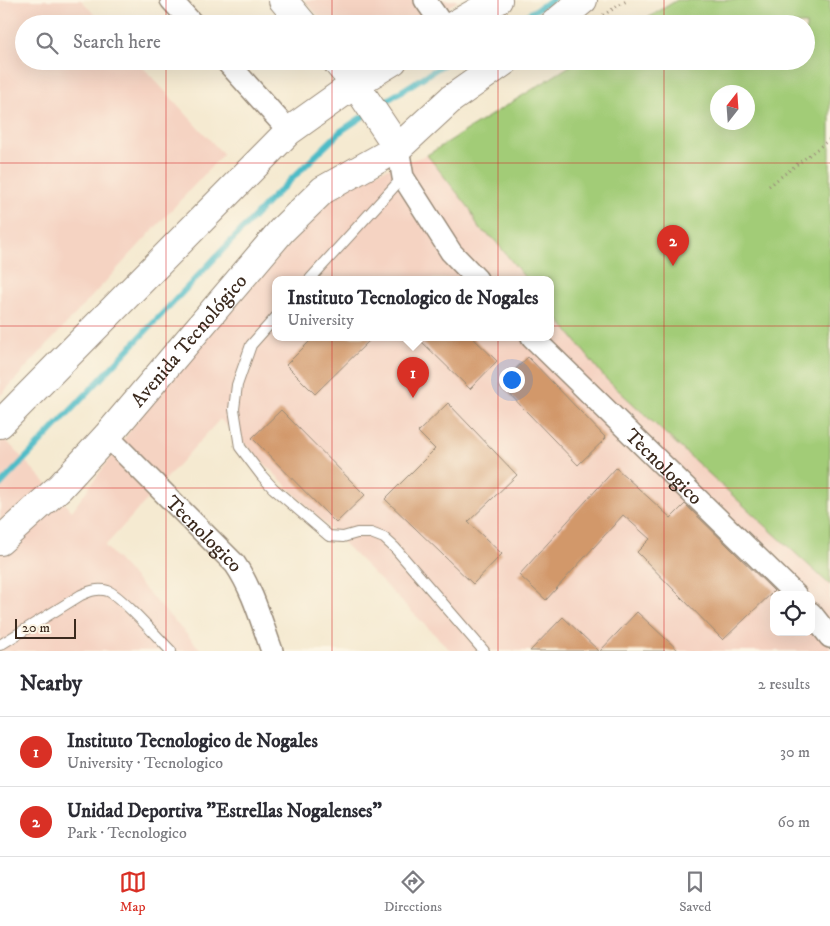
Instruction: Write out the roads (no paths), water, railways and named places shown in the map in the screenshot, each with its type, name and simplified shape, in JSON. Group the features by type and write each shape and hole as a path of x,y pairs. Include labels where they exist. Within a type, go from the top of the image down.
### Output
{"main road":[{"path":"283,0 296,15"},
{"path":"472,15 498,0"},
{"path":"576,15 589,10"},
{"path":"344,70 358,87 394,141"},
{"path":"0,424 289,131 358,87 381,70"},
{"name":"Avenida Tecnológico","path":"0,541 60,488 107,436 282,230 323,190 492,70"}],"street":[{"path":"171,0 185,15"},
{"path":"425,0 436,15"},
{"path":"234,70 289,131"},
{"path":"394,141 403,177 451,252 473,276"},
{"name":"Tecnologico","path":"536,341 792,591"},
{"name":"Tecnologico","path":"107,436 236,564 251,591 272,651"},
{"path":"815,618 830,637"}],"lane":[{"path":"313,276 403,177"},
{"path":"272,321 250,345 237,384 234,408 240,447 262,476 329,536 343,537 357,533 371,533 384,538 395,548 484,651"},
{"path":"0,645 81,595 92,590 100,590 116,595 171,651"}],"waterway":[{"path":"527,15 552,0"},
{"path":"378,106 435,70"},
{"path":"0,485 269,201 341,131 368,113"}],"place":[{"name":"Unidad Deportiva \"Estrellas Nogalenses\"","path":"673,266"},
{"name":"Instituto Tecnologico de Nogales","path":"413,398"}]}
